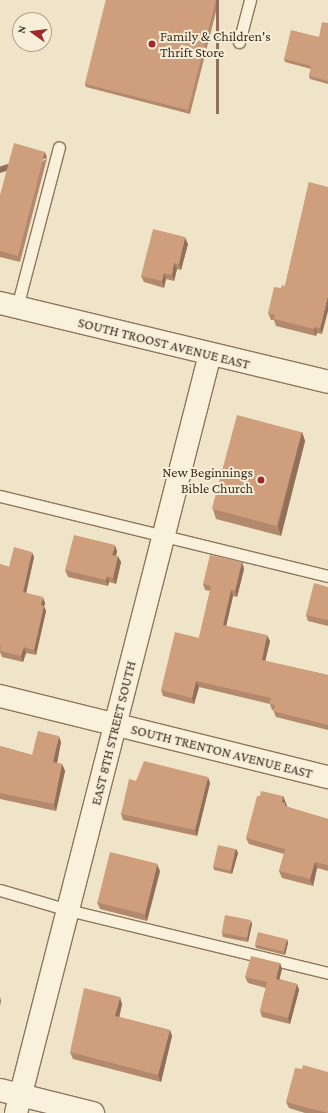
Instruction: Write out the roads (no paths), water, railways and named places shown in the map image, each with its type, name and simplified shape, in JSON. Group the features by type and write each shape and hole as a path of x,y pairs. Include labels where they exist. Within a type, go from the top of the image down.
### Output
{"street":[{"name":"SOUTH TROOST AVENUE EAST","path":"9,305 328,382"},
{"name":"EAST 8TH STREET SOUTH","path":"19,1104 210,354"},
{"name":"SOUTH TRENTON AVENUE EAST","path":"0,696 328,777"},
{"path":"0,1090 19,1104 93,1113"}],"lane":[{"path":"239,42 250,0"},
{"path":"9,305 59,147"},
{"path":"0,496 328,576"},
{"path":"0,890 68,910 328,973"}],"place":[{"name":"Family & Children's Thrift Store","path":"152,44"},
{"name":"New Beginnings Bible Church","path":"261,480"}]}
